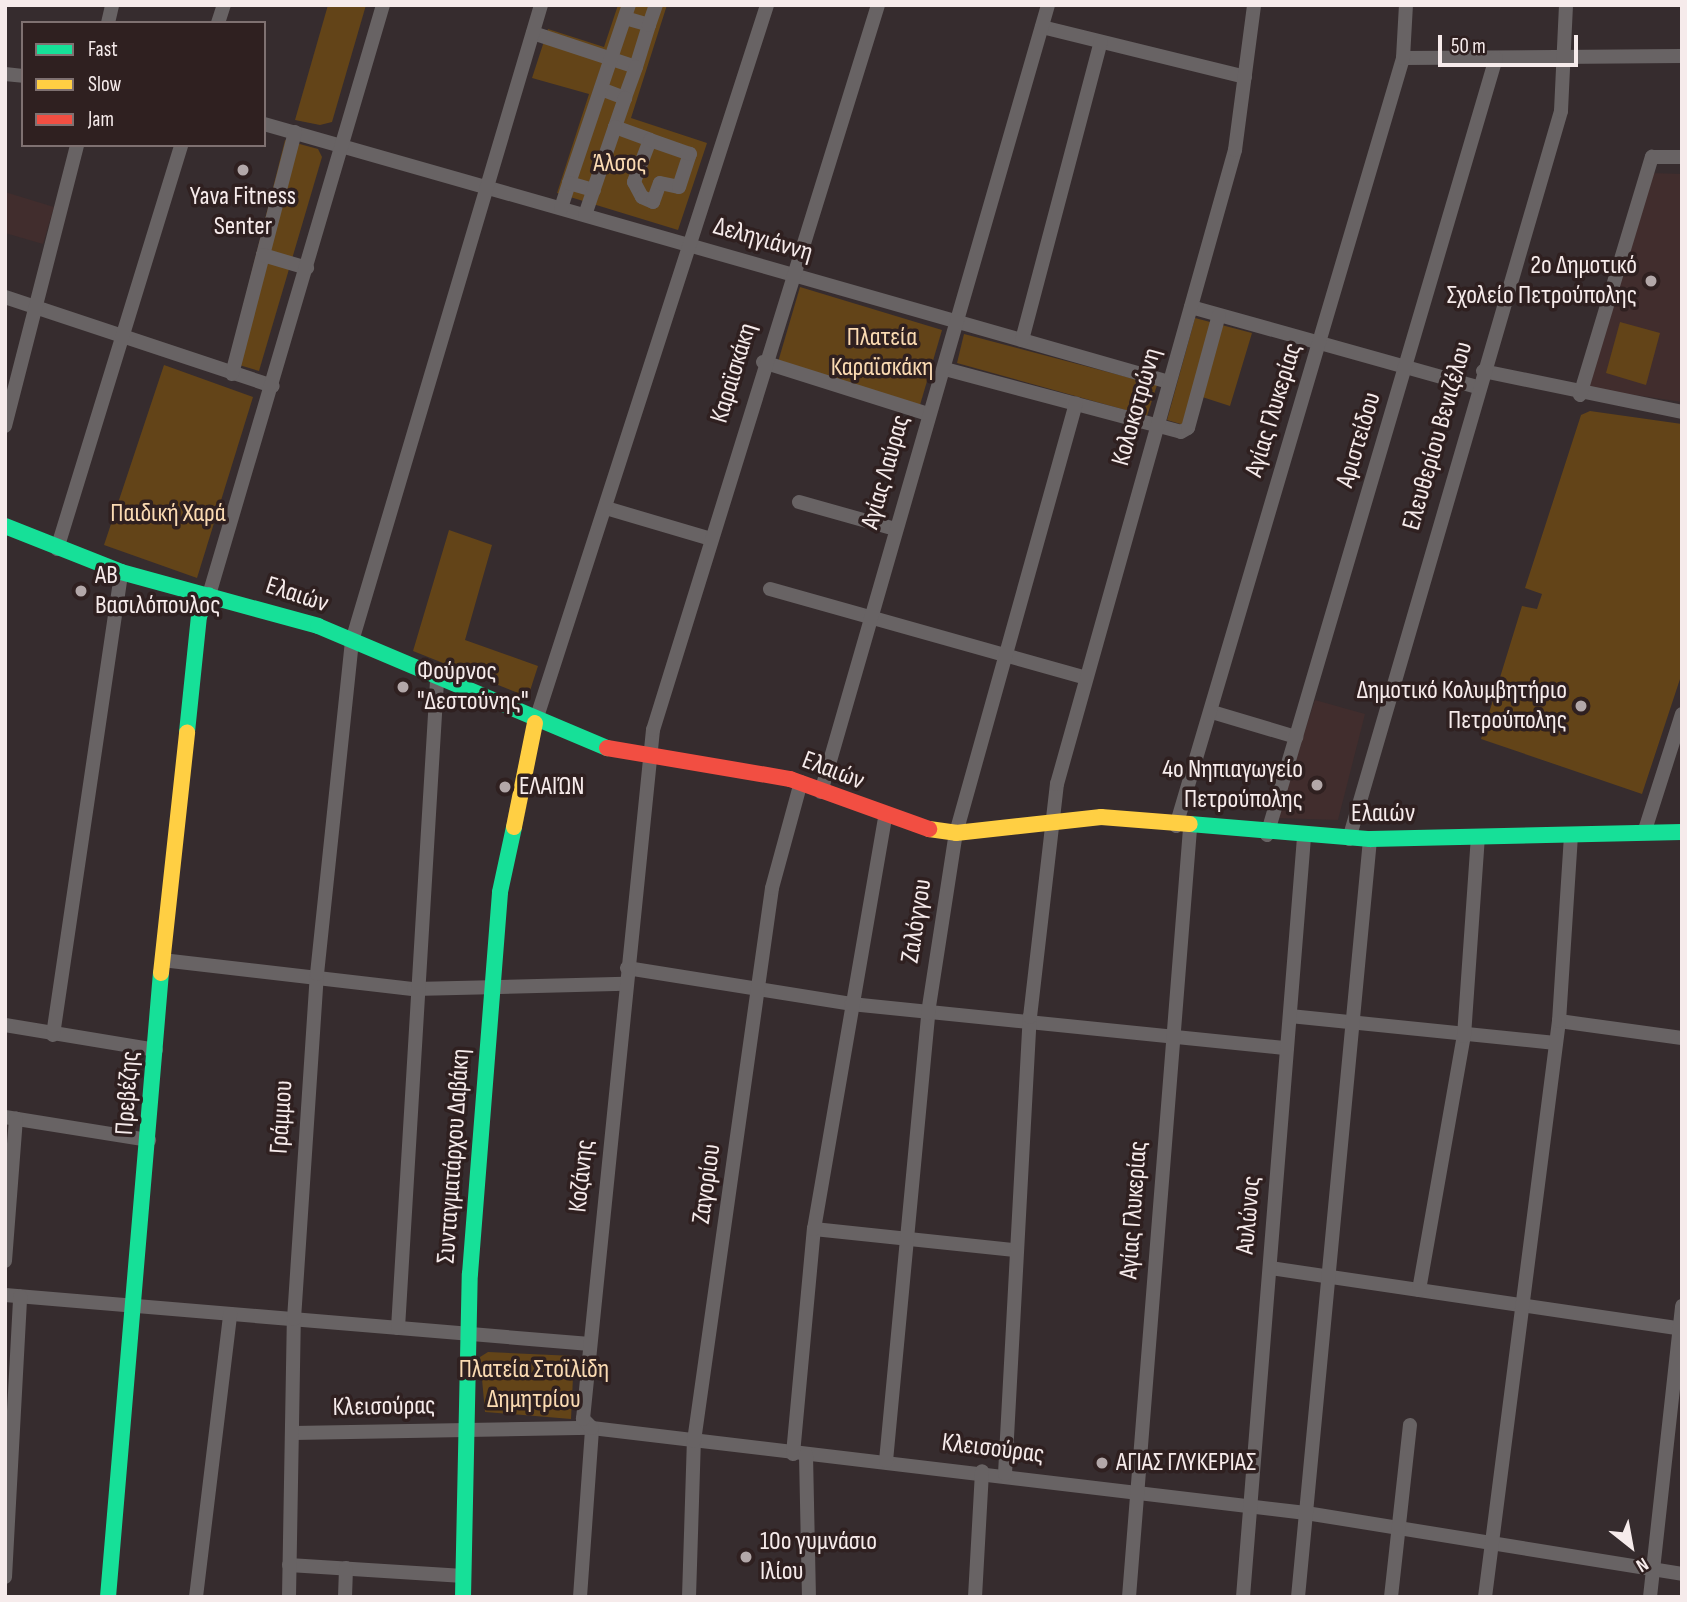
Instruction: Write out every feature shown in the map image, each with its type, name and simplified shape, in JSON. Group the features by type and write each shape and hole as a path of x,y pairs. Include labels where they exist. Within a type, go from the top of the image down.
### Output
{"street":[{"path":"209,595 344,145 383,5"},
{"name":"Γράμμου","path":"289,1597 293,1319 317,974 352,641 541,5"},
{"path":"585,215 656,5"},
{"path":"534,723 606,508 766,5"},
{"name":"Καραϊσκάκη","path":"648,757 708,538 877,5"},
{"name":"Αγίας Λαύρας","path":"821,792 1048,5"},
{"name":"Κολοκοτρώνη","path":"1005,1474 1015,1250 1030,1017 1053,819 1084,677 1235,150 1254,5"},
{"name":"Αγίας Γλυκερίας","path":"1129,1597 1172,1035 1183,827 1212,712 1403,58 1406,5"},
{"name":"Ελευθερίου Βενιζέλου","path":"1349,839 1478,387 1561,111 1567,55 1566,5"},
{"path":"561,208 627,11 649,25"},
{"path":"1042,27 1245,77"},
{"path":"533,33 636,67"},
{"path":"1022,340 1101,41"},
{"path":"1403,58 1682,56"},
{"name":"Αριστείδου","path":"1267,835 1496,58"},
{"path":"601,89 625,98"},
{"name":"Δεληγιάννη","path":"266,125 1169,382"},
{"path":"615,127 690,154 679,187 660,183 653,202 642,197 634,182 650,140"},
{"path":"232,374 295,132"},
{"path":"5,426 37,309 76,147"},
{"path":"57,549 180,147"},
{"path":"1580,395 1652,157 1682,156"},
{"path":"684,174 709,183"},
{"path":"569,183 594,190"},
{"path":"263,255 307,268"},
{"path":"5,297 272,386"},
{"path":"1191,307 1478,387"},
{"path":"944,369 1156,427 1188,428 1219,315"},
{"path":"763,362 928,414"},
{"path":"1483,371 1580,395 1682,412"},
{"name":"Ζαλόγγου","path":"886,1461 928,1013 956,833 1002,657 1076,404"},
{"path":"799,502 895,529"},
{"path":"606,508 708,538"},
{"name":"Ελαιών","path":"5,526 57,549 121,572 209,595 352,641 534,723 648,757 801,782 886,818 956,833 1053,819 1349,839 1682,832"},
{"path":"53,1035 121,572"},
{"path":"770,589 1002,657 1084,677"},
{"name":"Πρεβέζης","path":"108,1597 149,1140 162,960 199,616 209,595"},
{"path":"398,1328 414,989 438,681"},
{"path":"1212,712 1296,737"},
{"path":"1644,833 1682,714"},
{"name":"Συνταγματάρχου Δαβάκη","path":"463,1597 471,1428 467,1334 491,986 500,892 534,723"},
{"name":"Κοζάνης","path":"580,1597 592,1428 583,1419 648,757"},
{"name":"Ζαγορίου","path":"689,1597 694,1441 760,992 772,888 801,782"},
{"path":"809,1597 799,1454 814,1229 851,1004 886,818"},
{"path":"1485,1597 1494,1540 1518,1305 1559,1021 1571,834"},
{"name":"Αυλώνος","path":"1243,1597 1304,837"},
{"path":"1419,1290 1464,1036 1478,838"},
{"path":"1298,1597 1370,839"},
{"path":"162,960 317,974 414,989 625,984"},
{"path":"626,968 760,992 851,1004 928,1013 1030,1017 1287,1048"},
{"path":"1290,1016 1464,1036 1556,1043"},
{"path":"1559,1021 1682,1038"},
{"path":"5,1025 156,1050"},
{"path":"5,1261 10,1117 149,1140"},
{"path":"814,1229 1015,1250"},
{"path":"1270,1268 1680,1329"},
{"path":"5,1577 13,1295 590,1344"},
{"path":"1650,1597 1682,1306"},
{"path":"196,1597 230,1314"},
{"path":"1391,1597 1410,1425"},
{"name":"Κλεισούρας","path":"293,1433 592,1428 799,1454 982,1471 1306,1513 1494,1540 1682,1574"},
{"path":"975,1597 982,1471"},
{"path":"289,1565 464,1576"},
{"path":"345,1597 346,1568"}],"shaded area":[{"name":"2ο Δημοτικό Σχολείο Πετρούπολης","path":"1651,173 1682,174 1682,402 1588,388"},
{"path":"5,192 54,207 43,244 5,233"},
{"name":"4ο Νηπιαγωγείο Πετρούπολης","path":"1315,700 1365,714 1338,820 1276,818"}],"green space":[{"path":"328,5 366,5 332,122 320,125 295,120"},
{"name":"Άλσος","path":"618,5 667,5 631,118 707,143 678,230 557,193 589,94 532,78 548,29 604,47"},
{"path":"285,140 318,149 322,157 259,371 229,362"},
{"name":"Πλατεία Καραϊσκάκη","path":"800,287 942,330 920,405 778,362"},
{"path":"1195,318 1252,333 1230,406 1193,394 1184,425 1167,420"},
{"path":"1620,322 1660,333 1646,385 1606,373"},
{"path":"964,334 1157,385 1147,416 957,363"},
{"name":"Παιδική Χαρά","path":"164,365 253,397 197,578 104,545"},
{"path":"1590,411 1682,424 1682,673 1642,794 1481,739 1522,606 1537,609 1542,594 1525,588 1581,415"},
{"path":"449,530 492,545 465,640 538,666 528,697 413,651"},
{"name":"Πλατεία Στοϊλίδη Δημητρίου","path":"488,1352 574,1356 571,1419 485,1412 480,1357"}],"traffic: fast":[{"path":"5,526 121,572 318,626 607,748"},
{"path":"187,732 199,616 209,595"},
{"path":"1190,824 1370,839 1682,832"},
{"path":"463,1597 470,1274 500,892 514,827"},
{"path":"108,1597 161,973"}],"traffic: slow":[{"path":"514,827 535,723"},
{"path":"161,973 187,732"},
{"path":"929,829 956,833 1101,817 1190,824"}],"traffic: jam":[{"path":"607,748 790,779 929,829"}],"place":[{"name":"Yava Fitness Senter","path":"243,170"},
{"name":"2ο Δημοτικό Σχολείο Πετρούπολης","path":"1651,281"},
{"name":"ΑΒ Βασιλόπουλος","path":"81,591"},
{"name":"Φούρνος \"Δεστούνης\"","path":"403,687"},
{"name":"Δημοτικό Κολυμβητήριο Πετρούπολης","path":"1581,706"},
{"name":"4ο Νηπιαγωγείο Πετρούπολης","path":"1317,785"},
{"name":"ΕΛΑΙΏΝ","path":"505,787"},
{"name":"ΑΓΙΑΣ ΓΛΥΚΕΡΙΑΣ","path":"1102,1463"},
{"name":"10ο γυμνάσιο Ιλίου","path":"746,1557"}]}
